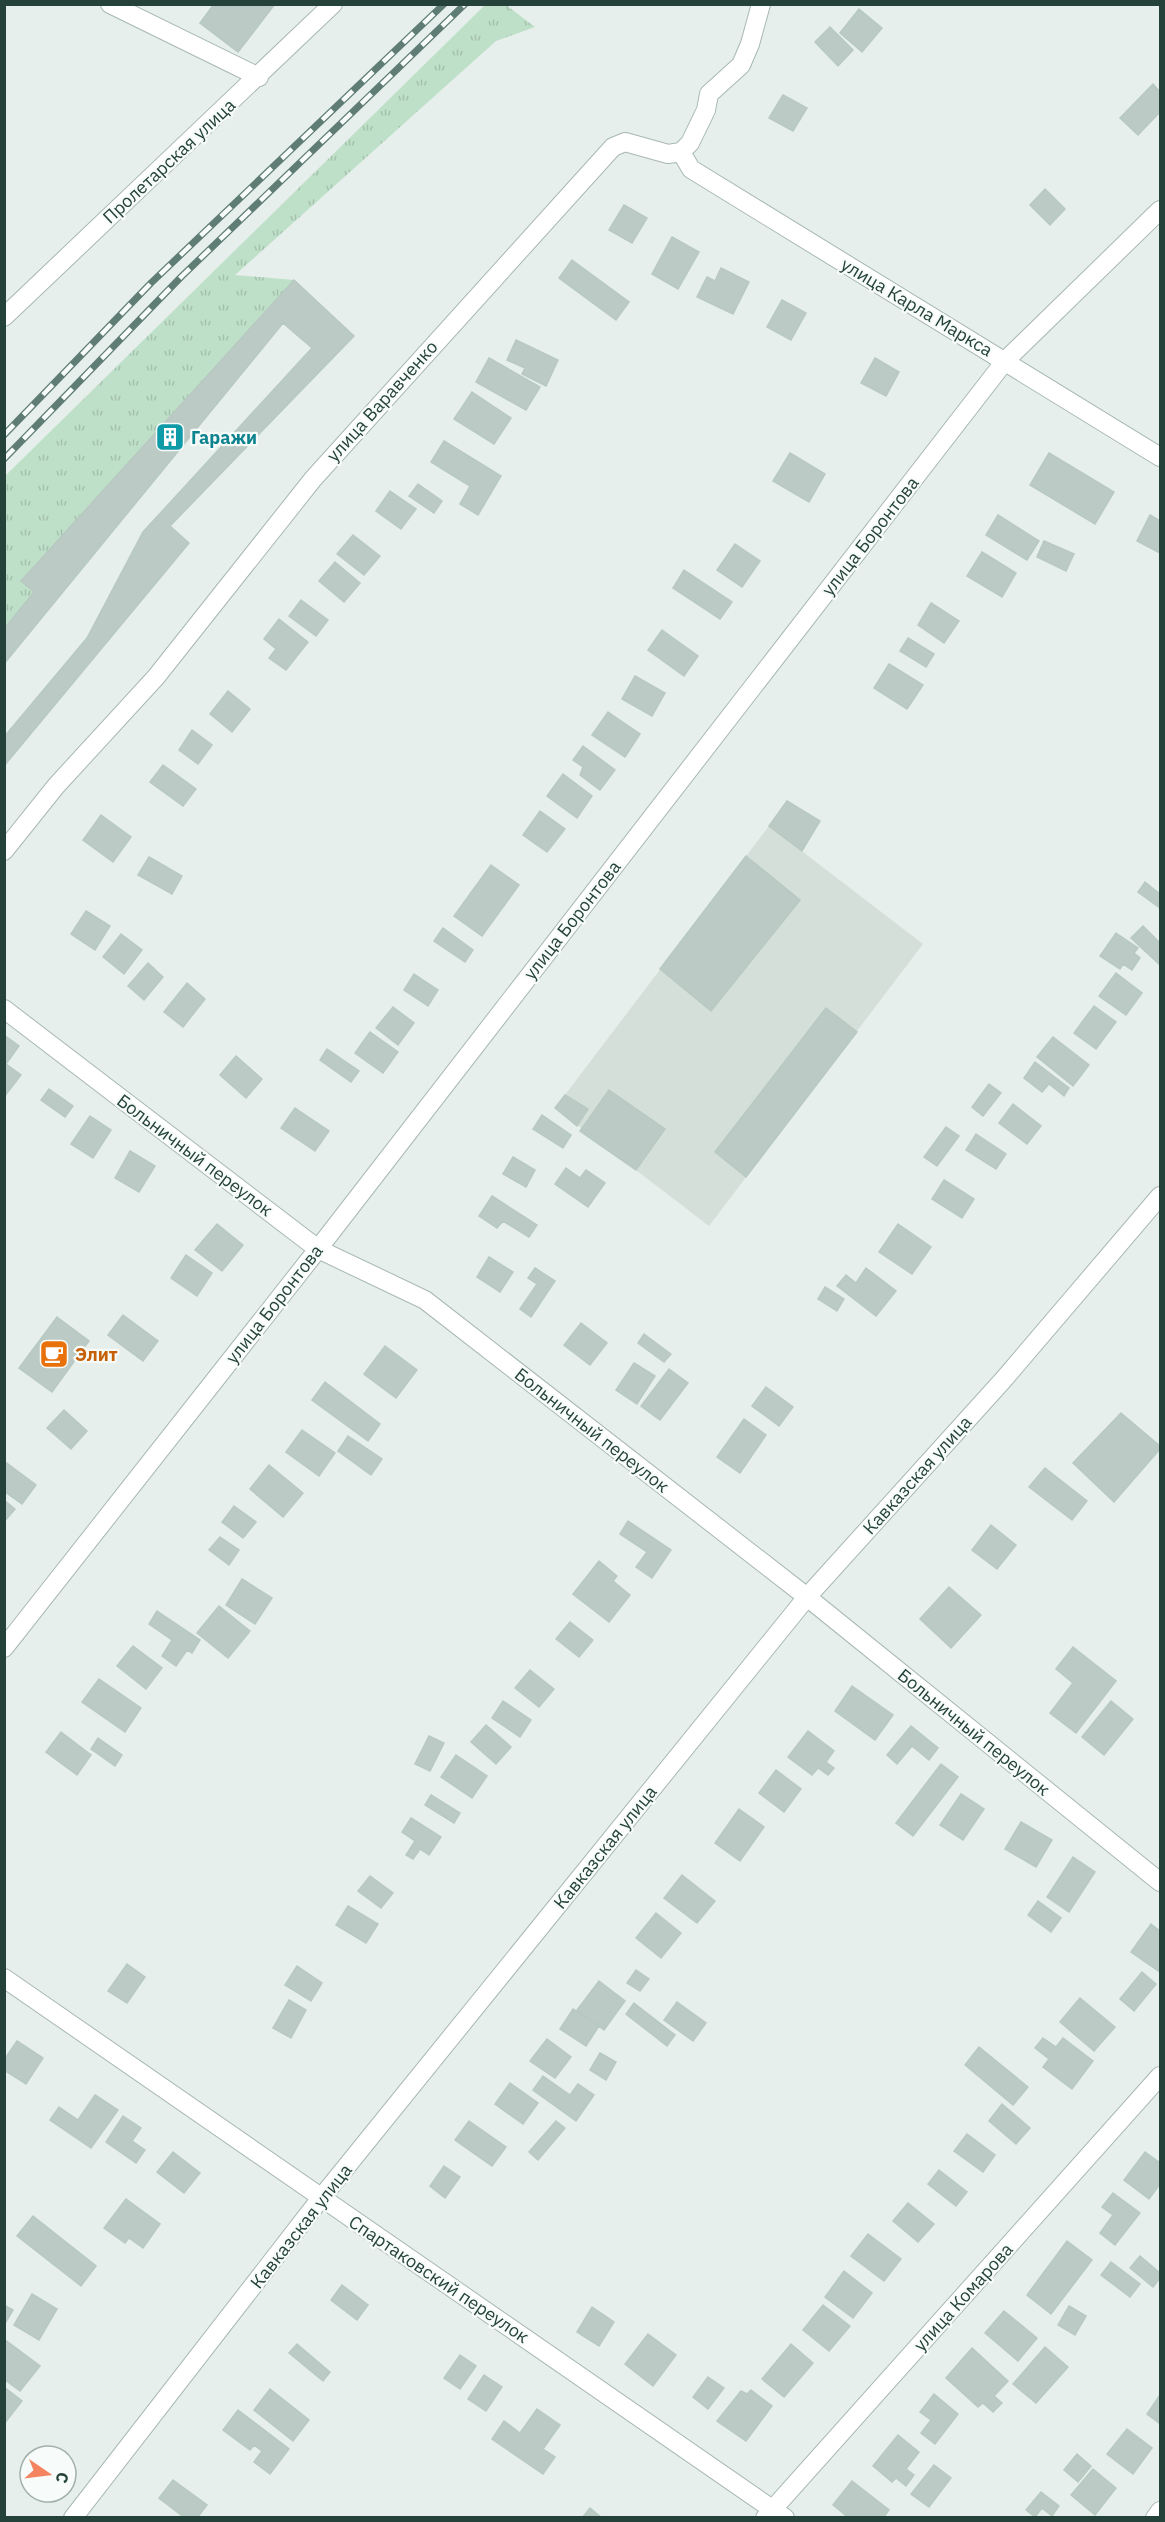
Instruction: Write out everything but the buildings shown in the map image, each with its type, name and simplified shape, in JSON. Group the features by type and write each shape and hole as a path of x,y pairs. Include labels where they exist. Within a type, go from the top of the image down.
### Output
{"street":[{"path":"110,4 258,77"},
{"name":"Пролетарская улица","path":"4,317 333,4"},
{"path":"681,152 699,128 709,94 741,64 750,44 761,4"},
{"name":"улица Варавченко","path":"4,851 56,786 156,677 313,479 612,147 625,142 668,154 681,152"},
{"name":"улица Карла Маркса","path":"681,152 691,169 1161,457"},
{"name":"улица Боронтова","path":"4,1648 318,1249 1005,361 1161,210"},
{"name":"Больничный переулок","path":"4,1009 318,1249 425,1300 807,1597 1161,1882"},
{"name":"Кавказская улица","path":"73,2517 321,2198 807,1597 1004,1379 1161,1196"},
{"name":"Спартаковский переулок","path":"4,1978 775,2514"},
{"name":"улица Комарова","path":"775,2514 1161,2076"},
{"path":"1155,2517 1161,2511"}],"shaded area":[{"path":"769,826 923,944 709,1226 555,1108"}],"green space":[{"path":"485,5 506,5 535,27 496,41 235,275 294,280 22,581 34,592 5,629 4,477"}],"railway":[{"path":"4,435 151,283 444,4"},
{"path":"4,459 182,276 465,4"}],"place":[{"name":"Гаражи","path":"170,437"},
{"name":"Элит","path":"54,1354"}]}
